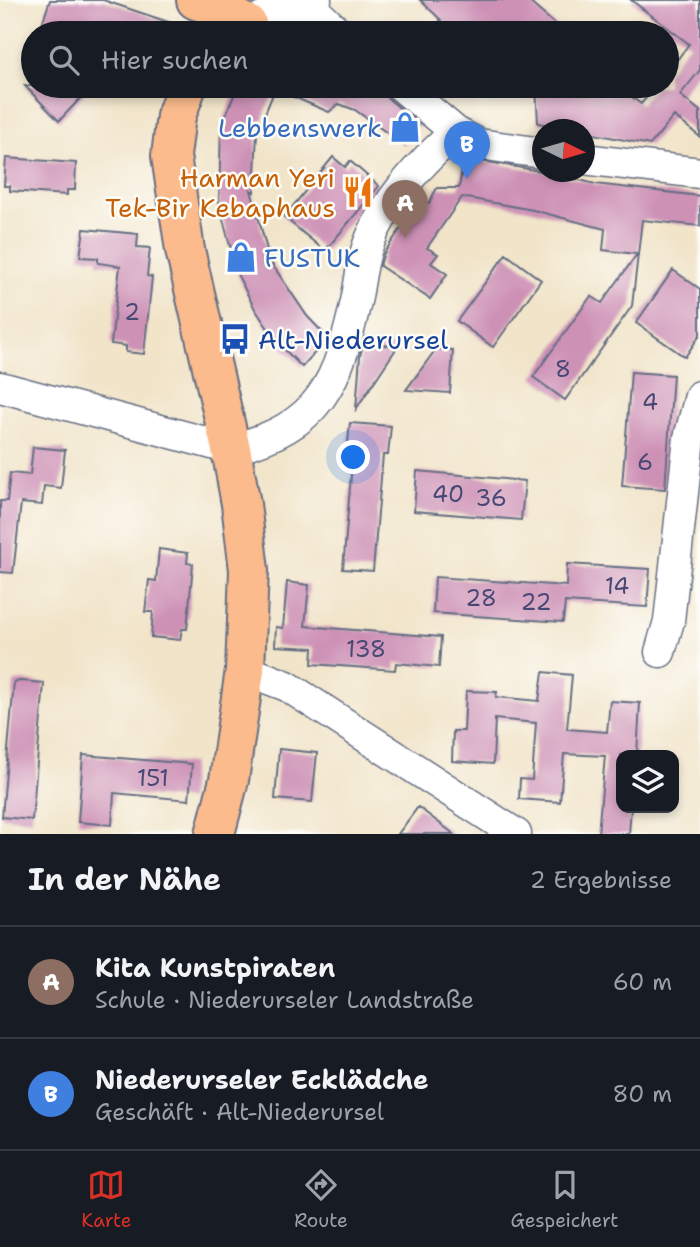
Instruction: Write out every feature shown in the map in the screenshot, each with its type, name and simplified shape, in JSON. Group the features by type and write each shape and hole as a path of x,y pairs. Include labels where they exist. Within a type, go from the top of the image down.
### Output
{"main road":[{"path":"196,0 211,5 230,21"},
{"path":"183,98 176,116 171,156 185,250 231,449 249,570 246,670 229,780 215,834"}],"street":[{"path":"258,21 312,2 329,21"},
{"path":"415,98 456,132 479,144 532,152"},
{"path":"0,387 231,449 261,442 293,425 321,398 339,367 348,339 368,245 378,224 413,172 456,132"},
{"path":"595,160 700,173"},
{"path":"660,652 669,621 689,438 700,396"},
{"path":"246,670 287,686 516,834"}],"building":[{"path":"50,0 103,0 165,21 43,21"},
{"path":"420,0 527,0 551,21 440,21"},
{"path":"631,0 700,0 700,70 680,95 700,111 700,137 674,116 650,145 595,134 595,119 538,119 537,98 633,98 641,104 646,98 679,98 679,57 689,44 679,36 679,21 659,21"},
{"path":"37,98 81,98 59,121"},
{"path":"233,98 271,98 257,133 254,192 251,190 270,261 307,316 328,338 302,367 277,342 255,309 238,276 219,204 221,126"},
{"path":"296,98 388,98 419,124 404,145 355,110 339,104 329,112"},
{"path":"333,157 345,167 350,161 379,186 325,251 284,217"},
{"path":"6,158 76,163 75,190 67,190 67,195 10,191 10,186 4,186"},
{"path":"464,158 532,170 532,182 587,182 700,196 700,226 642,220 632,306 565,400 533,377 591,296 602,303 637,254 603,250 605,229 533,210 462,197 427,248 438,254 431,263 447,274 430,299 380,266 384,253 422,198 429,203 437,188 459,188"},
{"path":"84,229 138,234 137,247 150,248 147,276 152,277 144,354 126,352 126,346 111,344 120,266 98,263 98,258 80,257"},
{"path":"506,254 541,280 493,347 457,321"},
{"path":"673,270 700,289 700,335 685,357 636,323"},
{"path":"363,344 398,346 356,409 360,356"},
{"path":"436,349 453,350 450,393 406,390"},
{"path":"631,372 673,375 665,489 622,486"},
{"path":"350,423 391,426 388,455 383,455 373,571 343,569 353,452 347,452"},
{"path":"33,447 65,450 61,488 44,486 42,505 21,503 13,573 0,572 0,501 7,501 10,473 30,475"},
{"path":"417,471 525,481 521,520 414,511"},
{"path":"159,549 188,553 187,563 193,564 187,629 182,629 180,640 151,637 153,612 145,612 149,580 156,581"},
{"path":"567,564 650,569 647,607 565,602 563,622 433,613 435,577 566,586"},
{"path":"287,582 309,585 305,626 441,637 439,667 396,663 395,670 312,664 313,648 275,646 276,627 283,628"},
{"path":"543,672 572,675 567,729 607,732 610,701 640,703 637,750 616,750 616,813 631,813 629,834 598,834 605,756 564,754 560,802 519,799 520,779 532,780 536,723 495,719 493,764 452,761 453,731 464,731 466,691 497,692 496,697 539,701"},
{"path":"14,682 44,683 32,820 2,817"},
{"path":"279,749 317,753 312,802 275,799"},
{"path":"83,755 192,764 189,800 114,793 112,825 78,822"},
{"path":"418,807 454,834 398,834"}],"place":[{"name":"Lebbenswerk","path":"405,127"},
{"name":"Niederurseler Ecklädche","path":"467,179"},
{"name":"Harman Yeri Tek-Bir Kebaphaus","path":"358,192"},
{"name":"Kita Kunstpiraten","path":"405,238"},
{"name":"FUSTUK","path":"241,257"},
{"name":"Alt-Niederursel","path":"235,339"}]}
